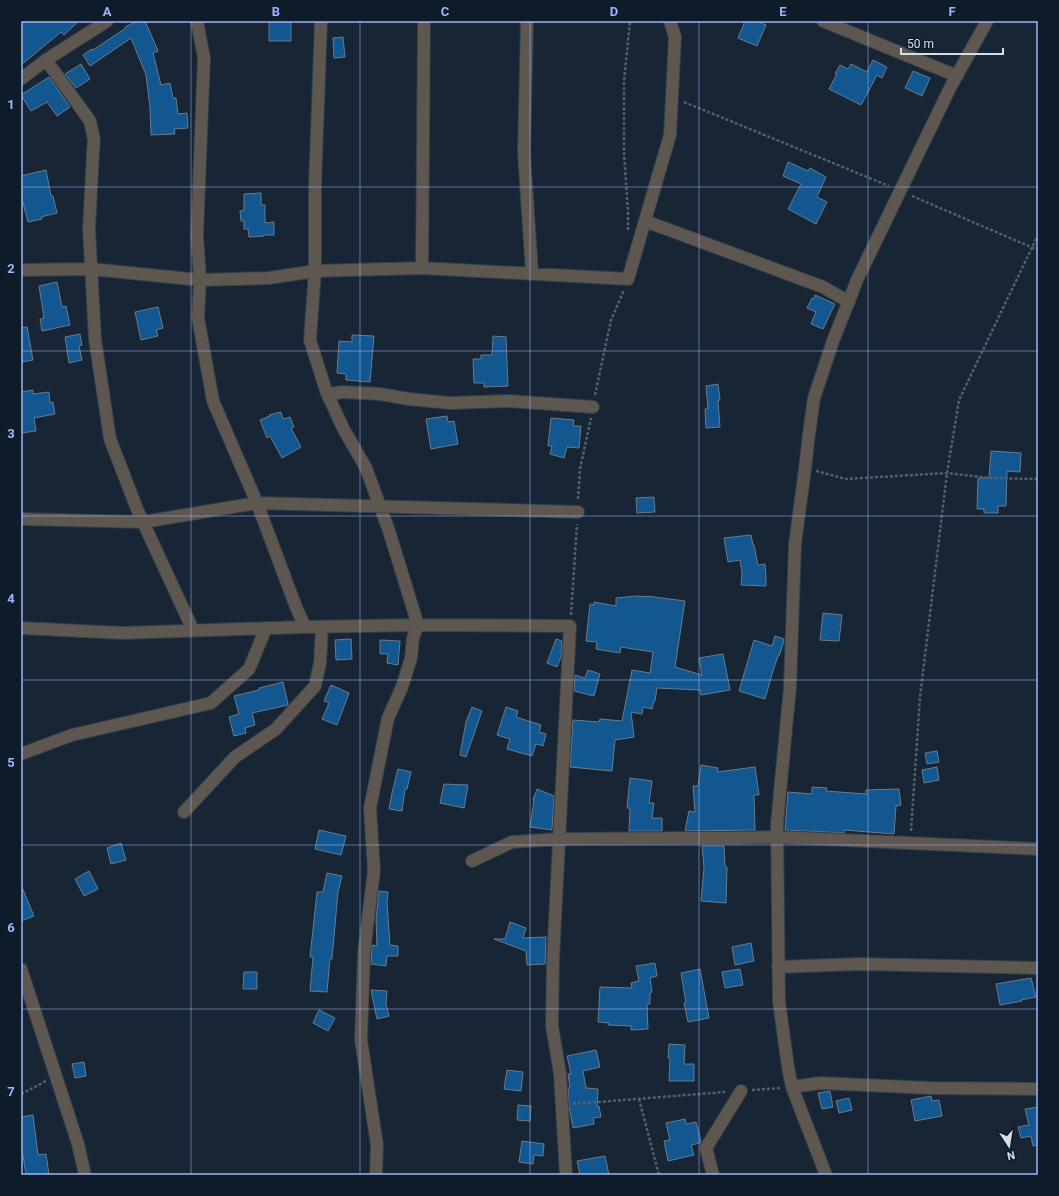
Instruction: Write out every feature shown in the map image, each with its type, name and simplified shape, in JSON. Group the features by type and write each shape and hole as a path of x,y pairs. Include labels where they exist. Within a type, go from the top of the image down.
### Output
{"street":[{"path":"21,79 46,60 107,21"},
{"path":"197,21 204,58 197,235 200,280 198,318 214,401 257,503 305,627"},
{"path":"321,21 315,186 315,271 310,340 328,394 343,428 366,468 418,625 413,638 411,658 402,687 388,718 370,808 374,870 364,952 361,1040 377,1145 376,1175"},
{"path":"422,268 424,21"},
{"path":"527,21 524,153 532,273"},
{"path":"21,270 91,269 200,280 269,278 315,271 422,268 628,279 670,135 675,37 670,21"},
{"path":"823,21 957,76"},
{"path":"826,1175 792,1087 778,1002 776,824 790,687 795,544 808,434 814,398 833,341 857,280 957,76 987,21"},
{"path":"46,60 90,121 94,140 92,153 89,229 91,269 95,339 110,439 143,522 193,630"},
{"path":"645,221 822,287 849,302"},
{"path":"328,394 343,392 380,394 409,399 450,403 508,401 593,407"},
{"path":"21,520 143,522 257,503 578,512"},
{"path":"21,628 123,633 418,625 570,626 553,959 552,1026 560,1074 566,1175"},
{"path":"184,812 235,757 276,729 315,686 320,663 322,627"},
{"path":"21,754 72,735 210,703 249,669 266,628"},
{"path":"472,861 512,842 560,839 777,837 1038,849"},
{"path":"778,967 859,964 1038,968"},
{"path":"21,970 78,1144 85,1175"},
{"path":"792,1087 820,1083 930,1088 1038,1090"},
{"path":"713,1175 706,1148 741,1091"}],"path":[{"path":"628,234 624,153 624,81 630,21"},
{"path":"672,97 900,191 1038,250"},
{"path":"910,844 920,697 947,473 960,400 1038,235"},
{"path":"570,626 580,469 611,320 628,279"},
{"path":"805,469 846,479 947,473 990,478 1038,479"},
{"path":"21,1094 55,1076"},
{"path":"562,1104 792,1087"},
{"path":"639,1099 659,1175"}],"building":[{"path":"21,21 79,21 64,35 61,32 21,65"},
{"path":"138,21 145,21 158,51 153,53 161,85 170,83 173,98 176,98 178,114 187,113 188,128 174,129 175,134 151,135 150,107 146,75 131,38 90,66 83,55 126,28 125,27"},
{"path":"269,21 291,21 291,41 269,41"},
{"path":"745,21 756,21 766,25 757,46 738,38"},
{"path":"343,37 345,57 334,58 333,38"},
{"path":"873,60 887,67 882,78 877,75 861,105 829,89 840,65 848,69 851,64 867,72"},
{"path":"81,64 90,79 76,88 65,74"},
{"path":"913,71 930,78 922,96 905,88"},
{"path":"49,77 70,107 57,116 47,102 31,111 21,95"},
{"path":"788,162 808,171 810,168 826,177 817,197 827,202 816,224 788,209 801,184 783,176"},
{"path":"46,170 51,196 53,196 57,213 41,217 42,219 28,222 21,199 21,176"},
{"path":"261,193 261,205 265,205 265,223 274,222 274,235 249,237 248,229 244,229 244,221 241,221 240,211 244,210 244,194"},
{"path":"57,282 62,307 66,306 70,325 42,331 40,319 44,318 39,286"},
{"path":"815,295 835,304 823,329 811,324 816,312 807,308 812,298 814,299"},
{"path":"158,307 163,328 156,330 158,336 141,340 135,312"},
{"path":"27,327 33,360 22,362 21,328"},
{"path":"80,334 82,345 79,346 82,360 69,363 65,337"},
{"path":"352,335 374,336 370,382 346,380 346,374 337,373 339,341 352,342"},
{"path":"493,336 506,337 508,386 484,387 484,383 474,383 473,359 481,359 481,355 492,355"},
{"path":"718,384 720,400 718,401 720,427 706,428 705,409 708,409 706,386"},
{"path":"33,390 33,394 49,392 50,403 53,402 55,414 34,418 36,431 21,433 21,392"},
{"path":"281,412 283,419 290,417 294,427 291,428 301,447 282,458 270,436 267,438 260,420 270,416 269,415"},
{"path":"447,416 448,422 454,421 458,444 431,449 426,419"},
{"path":"551,418 574,420 573,426 581,426 579,448 567,447 564,458 550,454 552,446 548,446"},
{"path":"991,451 1021,453 1020,472 1007,471 1006,506 998,506 998,513 984,513 984,509 977,509 978,478 989,478"},
{"path":"654,497 655,512 637,513 636,498"},
{"path":"751,535 758,565 765,564 766,586 741,585 742,573 740,560 728,562 724,538"},
{"path":"637,596 685,601 675,667 702,675 699,658 723,654 730,690 701,695 700,690 657,688 652,709 643,707 642,714 631,712 634,737 615,740 612,771 570,767 573,720 599,722 600,719 622,721 632,670 650,673 653,652 621,647 620,653 596,649 597,642 586,641 590,604 594,605 594,602 616,606 616,598"},
{"path":"823,613 842,615 839,641 820,640"},
{"path":"775,636 784,639 784,641 765,699 739,691 754,640 772,646"},
{"path":"351,639 352,659 336,660 335,640"},
{"path":"556,639 562,641 561,657 557,667 547,663"},
{"path":"380,640 400,641 398,665 387,663 388,654 380,654"},
{"path":"588,670 600,674 594,696 574,691 575,675 585,678"},
{"path":"283,682 288,705 252,713 255,725 245,728 246,733 234,736 229,717 239,714 234,696"},
{"path":"331,685 349,693 337,725 322,719 329,703 324,701"},
{"path":"472,707 482,711 466,757 460,755 466,722"},
{"path":"506,707 518,711 516,717 541,725 539,732 546,734 543,746 536,744 532,756 507,749 510,739 497,735"},
{"path":"937,751 939,762 927,764 925,753"},
{"path":"701,765 718,768 717,772 755,767 759,795 754,795 755,830 685,831 689,811 695,812 693,786 698,786"},
{"path":"937,767 939,780 924,783 922,770"},
{"path":"398,769 411,772 407,789 405,789 402,811 389,809"},
{"path":"630,778 652,781 649,803 654,803 652,818 662,818 662,831 629,831 630,808 627,808"},
{"path":"444,784 468,785 464,808 440,803"},
{"path":"812,787 827,788 826,791 866,794 866,790 899,789 901,805 896,806 894,834 844,830 844,833 785,830 788,792 812,794"},
{"path":"537,789 554,796 552,830 530,827 533,800"},
{"path":"319,830 346,836 341,855 315,849"},
{"path":"121,843 126,860 111,864 107,848"},
{"path":"702,846 724,846 725,866 727,867 726,903 701,901 704,867"},
{"path":"89,871 98,889 84,896 75,879"},
{"path":"327,873 342,876 338,892 332,959 330,959 327,992 310,991 313,957 310,957 317,892 323,892"},
{"path":"21,885 34,916 21,921"},
{"path":"379,891 388,892 387,903 390,945 398,946 398,956 387,956 386,966 371,964 372,945 377,946 376,919"},
{"path":"510,922 526,928 523,938 546,937 545,964 527,965 526,951 494,939 505,939"},
{"path":"751,943 754,961 735,965 732,947"},
{"path":"655,963 657,976 650,978 652,992 650,993 650,1004 647,1004 648,1029 631,1030 631,1026 608,1025 609,1023 598,1022 600,987 632,988 631,983 639,981 636,966"},
{"path":"700,969 709,1018 688,1022 684,1003 686,1003 681,973"},
{"path":"740,969 743,985 725,988 722,972"},
{"path":"244,972 257,972 257,989 243,989"},
{"path":"1031,978 1036,997 1000,1005 996,984"},
{"path":"371,990 387,991 386,1004 389,1016 377,1019"},
{"path":"319,1010 335,1018 328,1031 313,1023"},
{"path":"669,1044 685,1045 684,1064 694,1064 694,1081 669,1081"},
{"path":"596,1050 600,1067 583,1071 586,1088 598,1089 597,1107 599,1106 601,1117 593,1118 594,1124 573,1128 569,1106 568,1088 570,1088 568,1074 571,1074 567,1056"},
{"path":"84,1062 86,1076 75,1078 72,1064"},
{"path":"507,1070 523,1072 521,1091 504,1089"},
{"path":"830,1091 833,1107 822,1109 818,1093"},
{"path":"931,1096 932,1101 939,1100 942,1116 915,1121 911,1100"},
{"path":"849,1098 852,1110 839,1113 836,1101"},
{"path":"518,1105 531,1106 530,1121 517,1120"},
{"path":"1038,1107 1038,1145 1033,1146 1031,1136 1021,1138 1018,1127 1029,1125 1025,1109"},
{"path":"33,1115 38,1155 46,1154 49,1175 26,1175 23,1155 21,1155 21,1117"},
{"path":"685,1119 686,1124 696,1122 701,1142 691,1145 694,1155 668,1161 664,1141 670,1140 666,1123"},
{"path":"522,1141 544,1144 543,1156 534,1155 533,1164 519,1162"},
{"path":"605,1156 609,1175 580,1175 577,1161"}]}
